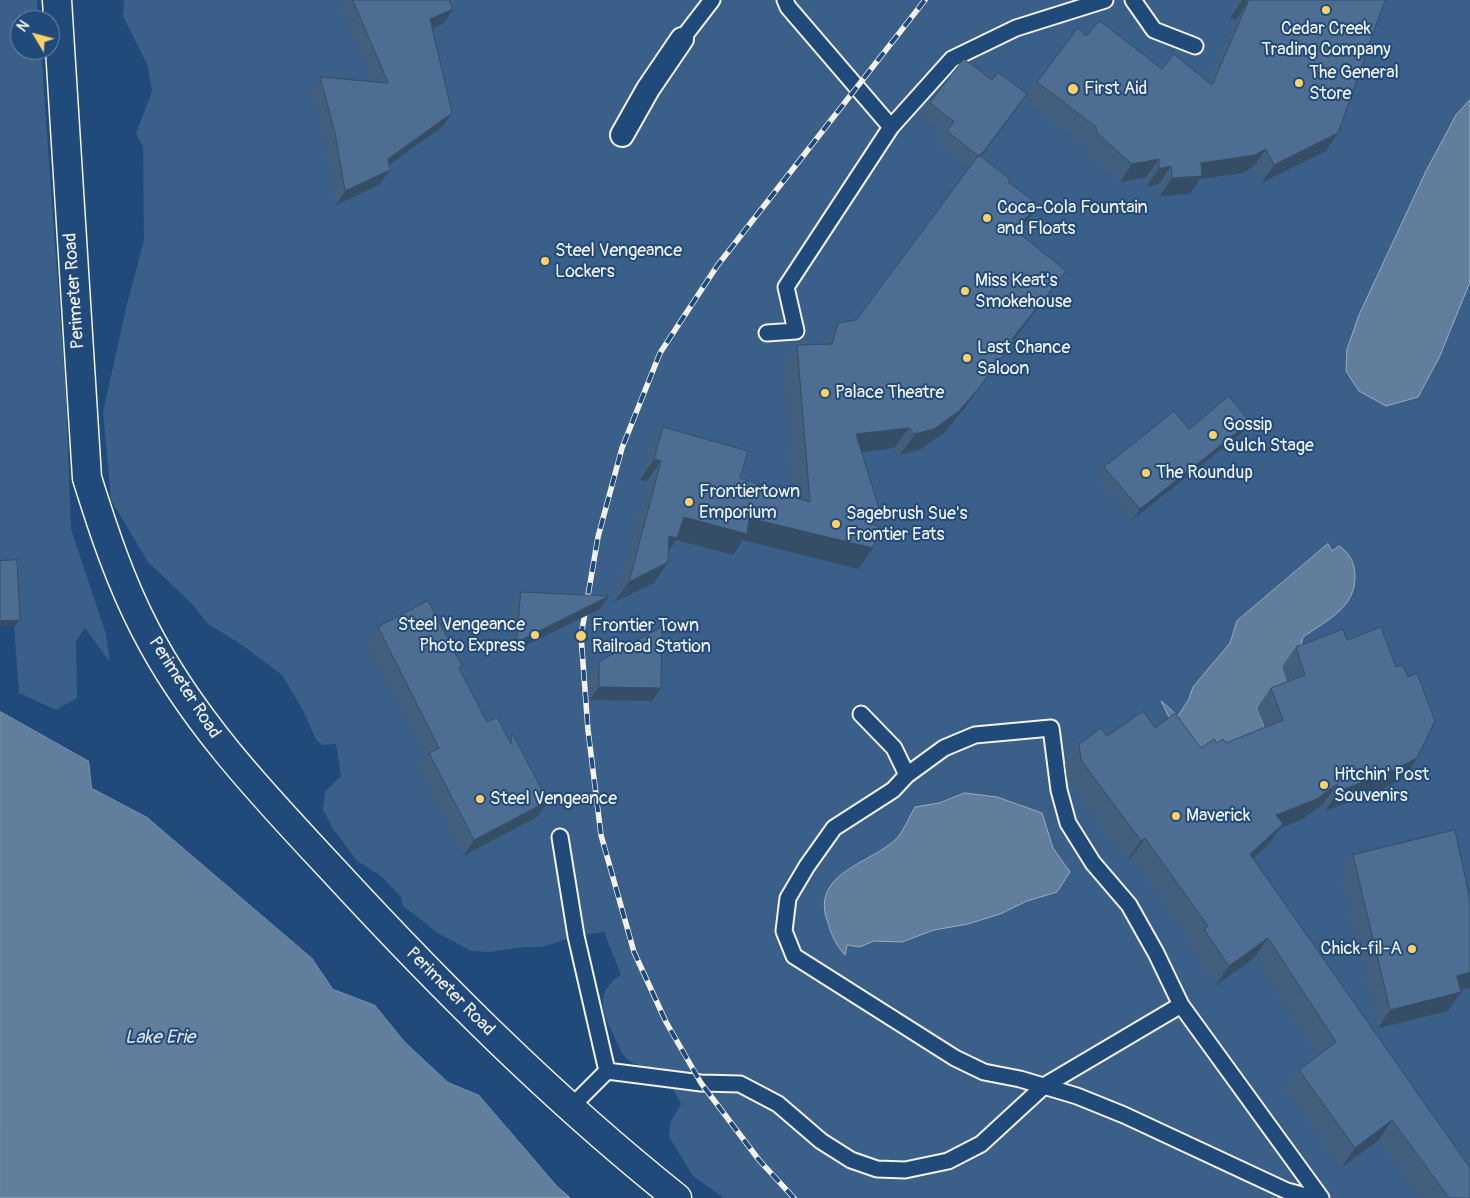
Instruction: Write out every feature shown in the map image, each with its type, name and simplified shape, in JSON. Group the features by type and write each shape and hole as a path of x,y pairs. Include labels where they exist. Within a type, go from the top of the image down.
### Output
{"street":[{"name":"Perimeter Road","path":"57,0 87,478 104,534 145,629 196,713 236,764 418,962 570,1108 677,1198"},
{"path":"622,136 648,89 682,39"}],"lane":[{"path":"682,39 712,0"},
{"path":"785,0 788,7 890,127"},
{"path":"767,333 796,331 786,287 890,127 952,59 1016,28 1105,0"},
{"path":"1133,0 1154,30 1194,46"},
{"path":"861,714 894,748 906,775"},
{"path":"1313,1198 1288,1191 1124,1115 1077,1096 984,1072 955,1058 794,956 784,932 788,898 807,866 834,828 893,790 906,775 944,748 975,735 1051,728 1059,790 1068,823 1093,863 1129,905 1156,953 1181,1005 1322,1198"},
{"path":"560,836 576,936 607,1071"},
{"path":"607,1071 701,1083 740,1084 778,1104 821,1141 851,1160 877,1169 905,1170 948,1161 982,1144 1044,1086 1181,1005"},
{"path":"570,1108 607,1071"}],"shaded area":[{"path":"0,0 37,0 38,10 10,10 10,60 42,60 66,396 71,529 106,634 110,662 85,628 76,641 77,698 56,710 19,693 14,626 0,566"},
{"path":"124,0 1470,0 1470,1198 724,1198 693,1176 669,1137 670,1123 681,1104 662,1068 642,1066 628,1060 620,1049 606,1019 603,1003 604,995 612,982 621,975 604,932 576,936 542,947 525,947 489,952 471,951 438,933 403,906 401,897 381,876 357,861 333,829 323,810 325,792 341,776 336,744 323,745 316,740 302,708 282,675 245,647 208,624 192,604 148,562 111,500 103,412 127,304 144,240 143,147 136,133 152,91 147,64 123,16"}],"water":[{"path":"1470,100 1470,282 1439,358 1418,397 1386,406 1359,391 1346,371 1347,349 1359,315 1426,171 1456,115"},
{"path":"1328,544 1332,551 1339,546 1349,555 1354,566 1354,586 1351,596 1345,605 1330,619 1303,637 1300,649 1282,667 1292,694 1257,707 1269,740 1216,770 1171,721 1161,701 1178,716 1189,699 1193,687 1230,643 1237,621"},
{"name":"Lake Erie","path":"0,711 89,761 92,788 147,817 312,958 333,989 375,1005 405,1042 448,1082 479,1095 558,1187 570,1198 0,1198"},
{"path":"965,793 997,797 1042,813 1053,848 1070,872 1057,892 1027,901 1000,914 968,924 934,930 902,942 874,941 860,947 847,945 845,955 833,938 826,917 824,902 828,890 836,879 895,840 915,807 939,803"}],"pier":[{"path":"0,708 90,759 94,787 149,815 314,956 335,987 376,1003 407,1040 449,1080 480,1093 560,1186 573,1198 558,1187 479,1095 448,1082 405,1042 375,1005 333,989 312,958 147,817 92,788 89,761 0,711"}],"building":[{"path":"353,0 449,0 453,9 430,19 452,113 388,159 390,170 345,191 335,133 320,77 388,83"},
{"path":"1243,0 1385,0 1338,133 1274,165 1266,149 1255,155 1201,163 1202,176 1172,178 1171,166 1159,169 1159,159 1132,164 1097,133 1096,127 1037,82 1078,28 1086,36 1100,21 1162,69 1174,54 1212,85 1248,2"},
{"path":"964,59 992,80 998,72 1027,94 980,156 947,131 954,122 930,103"},
{"path":"979,155 1010,179 1008,182 1039,205 1014,229 1066,271 1012,339 1014,341 979,388 958,412 934,429 915,434 909,428 856,434 880,511 873,512 874,519 868,520 869,523 879,527 873,548 749,518 747,534 684,517 677,538 669,536 668,562 629,582 661,461 654,459 663,427 748,451 740,478 810,502 797,345 832,344 838,323 856,320"},
{"path":"1229,396 1250,422 1140,509 1104,467 1174,411 1189,429"},
{"path":"17,560 20,620 0,621 0,561"},
{"path":"521,592 609,596 517,642"},
{"path":"428,601 462,666 459,668 487,722 497,717 511,744 512,733 548,801 474,840 429,753 439,748 378,627"},
{"path":"662,627 661,688 599,687 599,662"},
{"path":"1381,627 1396,667 1403,665 1408,677 1417,673 1435,721 1417,758 1394,770 1339,791 1337,784 1317,799 1276,815 1283,824 1250,854 1470,1168 1470,1198 1449,1198 1392,1120 1355,1148 1299,1070 1336,1042 1268,938 1229,966 1204,929 1208,926 1145,838 1141,841 1081,760 1079,744 1101,728 1107,736 1143,711 1155,728 1175,713 1201,748 1214,739 1217,743 1223,739 1226,743 1283,720 1271,688 1305,675 1296,647 1343,629 1347,640"},
{"name":"Chick-fil-A","path":"1455,830 1470,900 1470,972 1457,976 1461,992 1390,1010 1353,855"}],"railway":[{"path":"794,1198 759,1160 701,1083 666,1022 634,952 601,835 588,730 581,636 598,537 622,448 660,353 717,266 925,0"}],"place":[{"name":"Cedar Creek Trading Company","path":"1326,10"},
{"name":"The General Store","path":"1299,83"},
{"name":"First Aid","path":"1073,89"},
{"name":"Coca-Cola Fountain and Floats","path":"987,218"},
{"name":"Steel Vengeance Lockers","path":"545,261"},
{"name":"Miss Keat's Smokehouse","path":"965,291"},
{"name":"Last Chance Saloon","path":"967,358"},
{"name":"Palace Theatre","path":"825,393"},
{"name":"Gossip Gulch Stage","path":"1213,435"},
{"name":"The Roundup","path":"1146,473"},
{"name":"Frontiertown Emporium","path":"689,502"},
{"name":"Sagebrush Sue's Frontier Eats","path":"836,524"},
{"name":"Steel Vengeance Photo Express","path":"535,635"},
{"name":"Frontier Town Railroad Station","path":"581,636"},
{"name":"Hitchin' Post Souvenirs","path":"1324,785"},
{"name":"Steel Vengeance","path":"480,799"},
{"name":"Maverick","path":"1176,816"},
{"name":"Chick-fil-A","path":"1412,949"}]}
